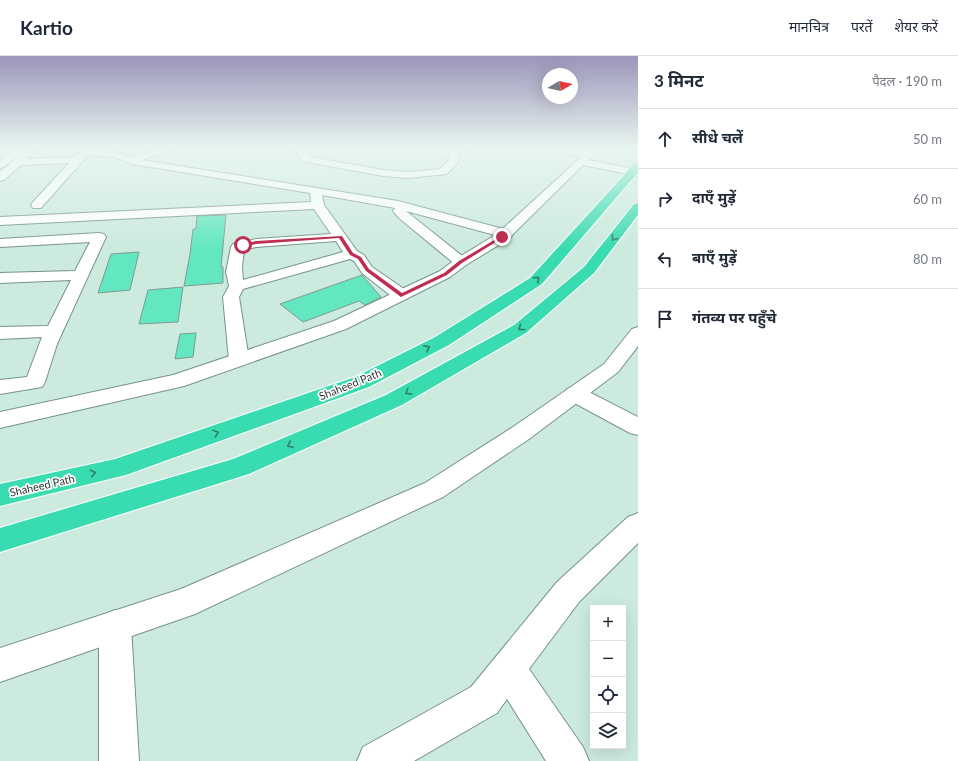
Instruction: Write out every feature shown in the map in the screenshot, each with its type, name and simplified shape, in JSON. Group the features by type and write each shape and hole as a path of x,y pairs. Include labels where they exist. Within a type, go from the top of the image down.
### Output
{"highway":[{"name":"Shaheed Path","path":"0,495 117,468 362,382 442,341 536,281 625,182"},
{"path":"0,540 240,467 394,400 520,329 589,270 638,207"}],"street":[{"path":"37,205 58,182"},
{"path":"261,182 398,205 506,234"},
{"path":"0,420 177,381 340,325 445,274 461,262 506,234 554,182"},
{"path":"315,192 318,205 352,254 360,258 367,270 401,295"},
{"path":"0,221 318,205"},
{"path":"399,210 403,215 461,262"},
{"path":"0,244 99,237 48,344 34,382 0,387"},
{"path":"237,286 234,281 238,247 256,243 341,237"},
{"path":"239,360 231,297 237,286 352,254"},
{"path":"0,278 81,275"},
{"path":"0,333 54,331"},
{"path":"0,665 184,603 434,490 521,433 611,368 638,333"},
{"path":"575,394 638,427"},
{"path":"377,761 484,700 568,592 638,526"},
{"path":"115,626 119,761"},
{"path":"508,669 569,761"}],"building":[{"path":"226,215 221,267 223,267 223,283 184,286 193,229 196,229 197,216"},
{"path":"139,252 130,290 98,293 111,254"},
{"path":"362,275 381,297 365,305 359,301 303,322 280,304"},
{"path":"183,287 178,322 139,324 148,290"},
{"path":"196,333 193,357 175,359 180,334"}],"route":[{"path":"243,245 341,237 352,254 360,258 367,270 401,295 445,274 461,262 502,237"}]}
